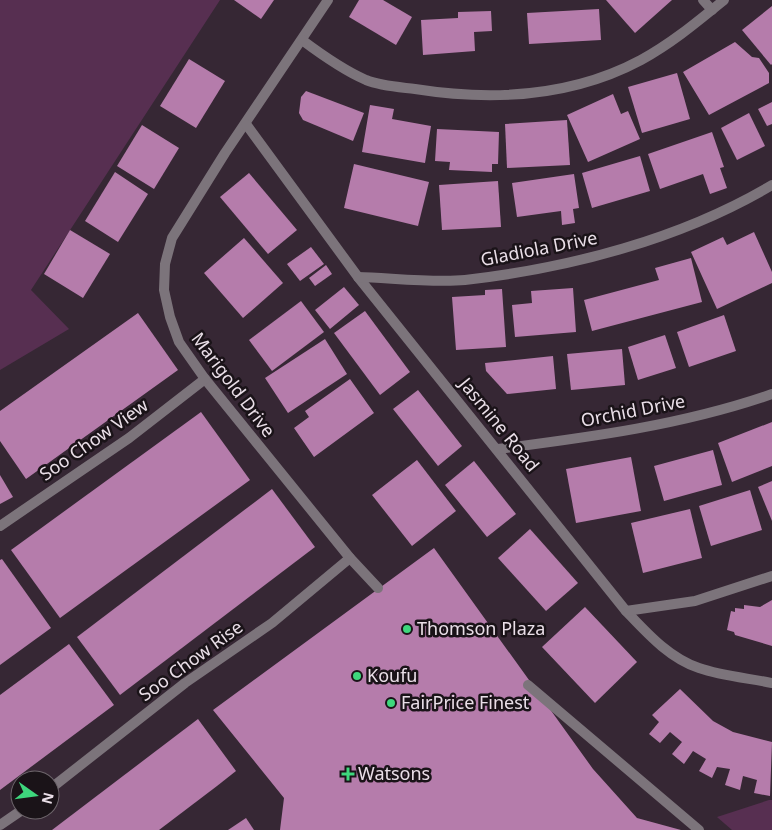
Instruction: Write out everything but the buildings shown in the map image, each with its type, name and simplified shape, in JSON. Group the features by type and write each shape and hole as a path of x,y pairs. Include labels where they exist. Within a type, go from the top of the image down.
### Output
{"street":[{"name":"Marigold Drive","path":"328,0 172,238 165,264 164,290 170,317 179,342 205,379 350,558 378,588"},
{"path":"703,0 712,10"},
{"path":"302,40 350,72 378,83 472,96 521,95 561,88 600,78 640,61 680,37 724,0"},
{"name":"Jasmine Road","path":"246,124 358,277 498,449 626,611 664,649 681,660 699,668 772,683"},
{"name":"Gladiola Drive","path":"358,277 464,280 582,262 656,237 741,204 772,185"},
{"name":"Soo Chow View","path":"0,526 129,438 205,379"},
{"name":"Orchid Drive","path":"498,449 608,435 726,410 772,394"},
{"name":"Soo Chow Rise","path":"60,781 185,683 272,623 350,558"},
{"path":"626,611 695,601 772,576"},
{"path":"528,685 699,830"}],"shaded area":[{"path":"0,0 220,0 31,290 69,329 0,370"},
{"path":"772,800 772,830 732,830 717,817"}],"place":[{"name":"Thomson Plaza","path":"407,629"},
{"name":"Koufu","path":"357,676"},
{"name":"FairPrice Finest","path":"391,703"},
{"name":"Watsons","path":"348,774"}]}
